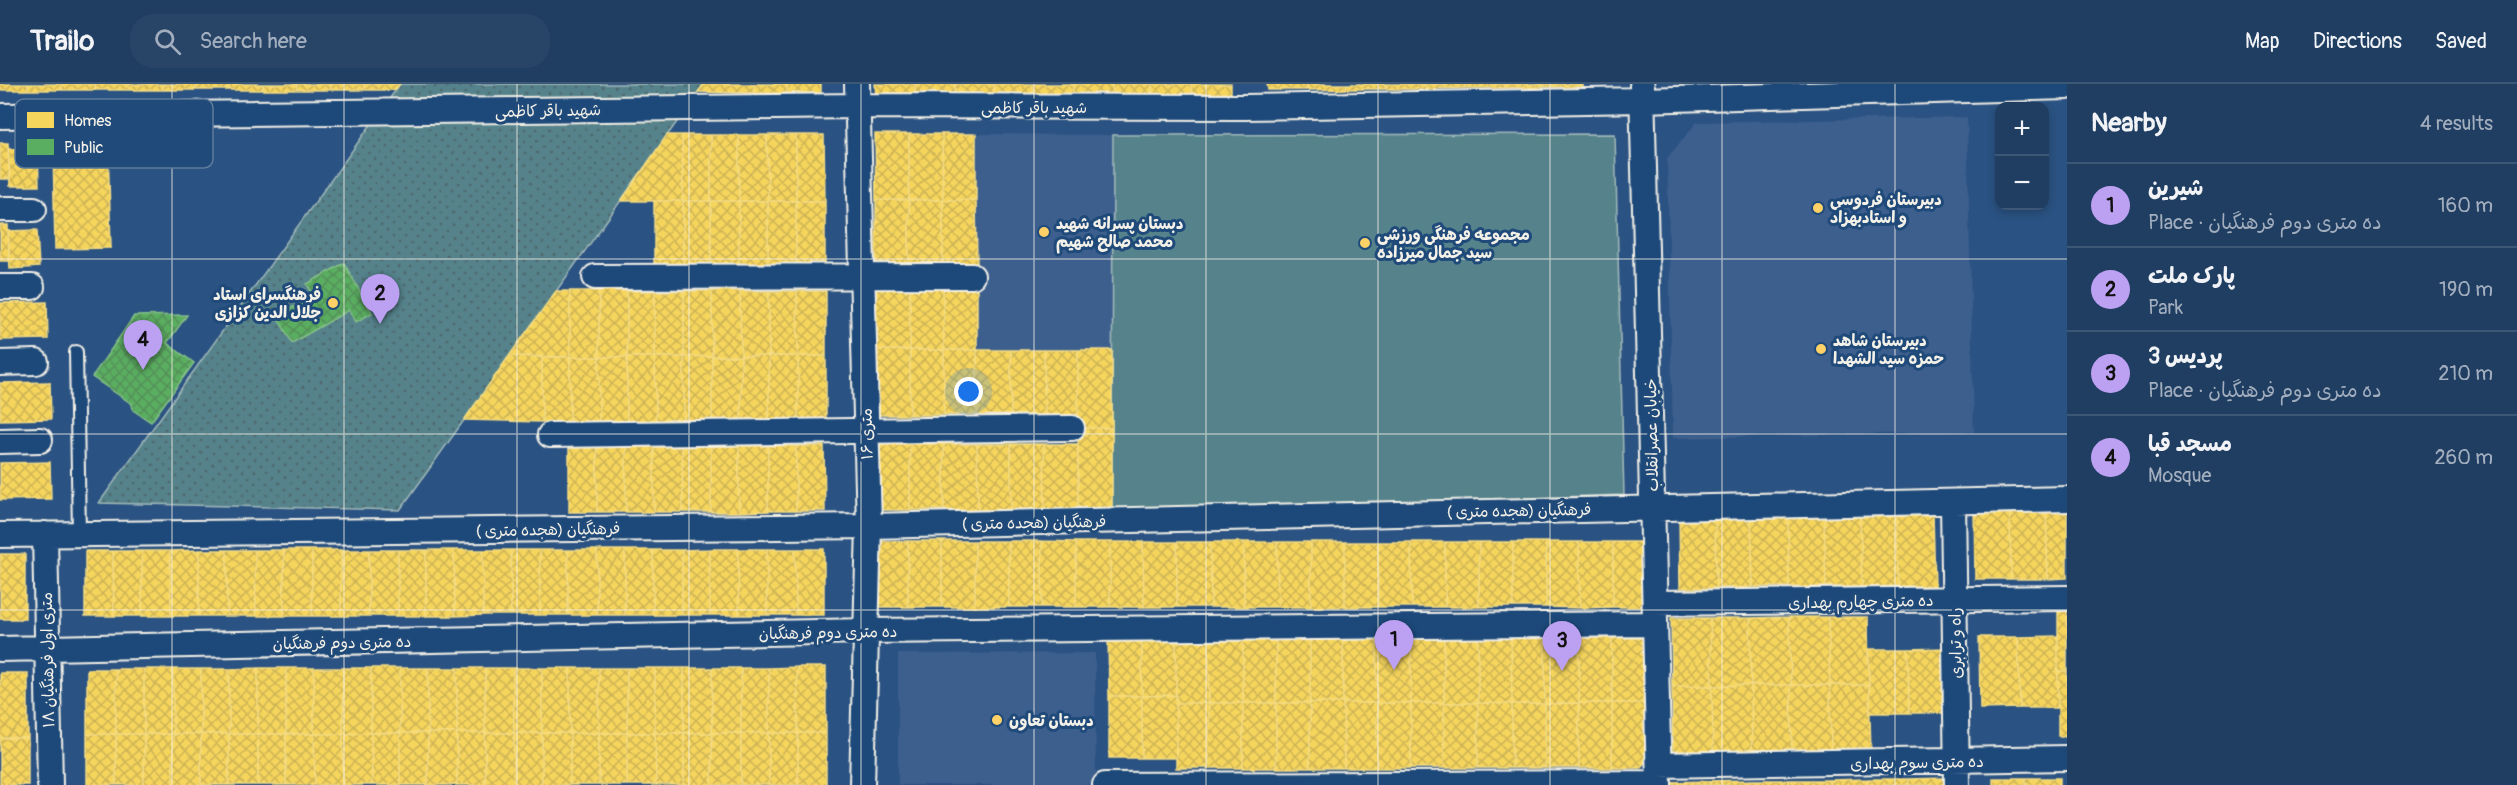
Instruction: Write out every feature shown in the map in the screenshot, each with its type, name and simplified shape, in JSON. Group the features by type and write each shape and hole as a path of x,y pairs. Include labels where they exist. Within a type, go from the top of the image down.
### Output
{"street":[{"name":"شهید باقر کاظمی","path":"213,111 857,95 1245,95 2067,87"},
{"name":"خیابان عصرانقلاب","path":"1642,92 1659,778"},
{"name":"۱۶ متری","path":"857,95 868,526 862,785"},
{"name":"شهید باقر کاظمی","path":"0,116 15,116"},
{"path":"0,209 34,209"},
{"path":"595,277 972,276"},
{"path":"0,287 32,287"},
{"path":"0,363 36,362"},
{"path":"550,435 1072,428"},
{"path":"0,441 40,440"},
{"name":"فرهنگیان (هجده متری )","path":"0,535 868,526 1652,507 2067,500"},
{"name":"راه و ترابری","path":"1953,502 1957,773"},
{"name":"۱۸ متری اول فرهنگیان","path":"45,534 50,785"},
{"name":"ده متری چهارم بهداری","path":"1655,614 2067,597"},
{"name":"ده متری دوم فرهنگیان","path":"0,649 1655,614"},
{"name":"ده متری سوم بهداری","path":"1105,785 1957,773 2067,758"}],"lane":[{"path":"76,352 79,534"}],"shaded area":[{"path":"1967,117 1974,432 1673,438 1667,158 1697,122"},
{"name":"دبستان پسرانه شهید محمد صالح شهیم","path":"976,134 1113,135 1112,350 977,350"},
{"name":"دبستان تعاون","path":"1095,653 1096,785 898,785 898,654"}],"green space":[{"path":"400,84 704,84 400,510 99,503"},
{"name":"مجموعه فرهنگی ورزشی سید جمال میرزاده","path":"1615,134 1624,495 1112,510 1113,135"}],"building: Homes":[{"path":"0,84 28,84 28,90 0,90"},
{"path":"28,84 62,84 62,90 28,90"},
{"path":"62,84 95,84 95,90 62,90"},
{"path":"95,84 129,84 129,90 95,90"},
{"path":"129,84 163,84 163,90 129,90"},
{"path":"163,84 196,84 196,90 163,90"},
{"path":"196,84 229,84 229,90 196,90"},
{"path":"229,84 263,84 263,90 229,90"},
{"path":"263,84 297,84 297,90 263,90"},
{"path":"297,84 331,84 331,90 297,90"},
{"path":"331,84 364,84 364,90 331,90"},
{"path":"364,84 400,84 395,90 364,90"},
{"path":"704,84 754,84 754,93 698,92"},
{"path":"754,84 787,84 787,93 754,93"},
{"path":"787,84 821,84 821,93 787,93"},
{"path":"875,84 915,84 915,96 876,97"},
{"path":"915,84 955,84 955,96 915,96"},
{"path":"955,84 994,84 994,96 955,96"},
{"path":"994,84 1033,84 1034,95 994,96"},
{"path":"1033,84 1073,84 1073,95 1034,95"},
{"path":"1073,84 1112,84 1113,95 1073,95"},
{"path":"1112,84 1152,84 1152,94 1113,95"},
{"path":"1152,84 1191,84 1192,94 1152,94"},
{"path":"1191,84 1231,84 1231,93 1192,94"},
{"path":"1267,84 1307,84 1307,90 1268,90"},
{"path":"1307,84 1346,84 1347,89 1307,90"},
{"path":"1346,84 1386,84 1386,89 1347,89"},
{"path":"1386,84 1425,84 1426,89 1386,89"},
{"path":"1425,84 1465,84 1465,88 1426,89"},
{"path":"1465,84 1504,84 1504,88 1465,88"},
{"path":"1504,84 1544,84 1544,87 1504,88"},
{"path":"1544,84 1583,84 1583,87 1544,87"},
{"path":"875,134 909,134 909,200 876,200"},
{"path":"909,134 942,134 943,200 909,200"},
{"path":"942,134 976,134 976,200 943,200"},
{"path":"667,135 682,135 683,201 621,201"},
{"path":"682,135 711,135 711,201 683,201"},
{"path":"711,135 739,135 739,201 711,201"},
{"path":"739,135 767,135 768,201 739,201"},
{"path":"767,135 796,135 796,201 768,201"},
{"path":"796,135 824,135 825,201 796,201"},
{"path":"0,143 8,143 10,179 0,179"},
{"path":"8,149 15,149 15,168 39,168 39,186 10,186"},
{"path":"53,168 109,168 111,248 55,249"},
{"path":"876,200 909,200 909,265 876,265"},
{"path":"909,200 943,200 943,265 909,265"},
{"path":"943,200 976,200 977,265 943,265"},
{"path":"654,201 683,201 683,266 654,266"},
{"path":"683,201 711,201 711,266 683,266"},
{"path":"711,201 739,201 739,266 711,266"},
{"path":"739,201 768,201 768,266 739,266"},
{"path":"768,201 796,201 796,266 768,266"},
{"path":"796,201 825,201 825,266 796,266"},
{"path":"0,225 8,225 9,261 0,261"},
{"path":"37,230 39,267 10,269 8,231"},
{"path":"876,284 910,284 910,350 877,350"},
{"path":"910,284 943,284 944,350 910,350"},
{"path":"943,284 977,284 977,350 944,350"},
{"path":"556,291 570,291 570,357 509,356"},
{"path":"570,291 599,291 599,357 570,357"},
{"path":"599,291 627,291 627,357 599,357"},
{"path":"627,291 655,291 655,357 627,357"},
{"path":"655,291 684,291 684,357 655,357"},
{"path":"684,291 712,291 712,356 684,357"},
{"path":"712,291 740,291 741,356 712,356"},
{"path":"740,291 769,291 769,356 741,356"},
{"path":"769,291 797,291 798,356 769,356"},
{"path":"797,291 826,291 826,356 798,356"},
{"path":"47,302 48,339 0,340 0,303"},
{"path":"877,350 910,350 910,415 877,415"},
{"path":"910,350 944,350 944,415 910,415"},
{"path":"944,350 977,350 977,415 944,415"},
{"path":"977,350 1011,350 1011,415 977,415"},
{"path":"1011,350 1044,350 1045,415 1011,415"},
{"path":"1044,350 1078,350 1078,415 1045,415"},
{"path":"1078,350 1112,350 1112,428 1078,428"},
{"path":"509,356 542,357 542,422 464,420"},
{"path":"712,356 712,422 684,422 684,357"},
{"path":"712,356 741,356 741,422 712,422"},
{"path":"741,356 769,356 769,422 741,422"},
{"path":"769,356 798,356 798,422 769,422"},
{"path":"798,356 826,356 826,422 798,422"},
{"path":"542,357 570,357 570,422 542,422"},
{"path":"570,357 599,357 599,422 570,422"},
{"path":"599,357 627,357 627,422 599,422"},
{"path":"627,357 655,357 656,422 627,422"},
{"path":"655,357 684,357 684,422 656,422"},
{"path":"50,382 51,419 0,420 0,383"},
{"path":"1078,428 1112,428 1112,510 1078,510"},
{"path":"877,444 910,444 910,510 877,510"},
{"path":"910,444 944,444 944,510 910,510"},
{"path":"944,444 977,444 978,510 944,510"},
{"path":"977,444 1011,444 1011,510 978,510"},
{"path":"1011,444 1044,444 1045,510 1011,510"},
{"path":"1044,444 1078,444 1078,510 1045,510"},
{"path":"711,446 739,446 739,512 711,512"},
{"path":"711,446 711,512 683,512 682,447"},
{"path":"739,446 768,446 768,511 739,512"},
{"path":"768,446 796,446 796,511 768,511"},
{"path":"796,446 824,446 825,511 796,511"},
{"path":"569,447 597,447 597,512 569,512"},
{"path":"597,447 626,447 626,512 597,512"},
{"path":"626,447 654,447 654,512 626,512"},
{"path":"654,447 682,447 683,512 654,512"},
{"path":"50,462 51,499 0,500 0,463"},
{"path":"2046,507 2048,579 2011,579 2010,508"},
{"path":"2046,507 2067,507 2067,578 2048,579"},
{"path":"1974,508 2010,508 2011,579 1975,579"},
{"path":"1824,515 1826,587 1789,587 1788,516"},
{"path":"1824,515 1860,515 1862,587 1826,587"},
{"path":"1860,515 1897,515 1898,586 1862,587"},
{"path":"1897,515 1933,515 1935,586 1898,586"},
{"path":"1715,516 1716,588 1680,588 1679,517"},
{"path":"1715,516 1751,516 1753,587 1716,588"},
{"path":"1751,516 1788,516 1789,587 1753,587"},
{"path":"875,541 908,541 908,607 875,607"},
{"path":"908,541 942,541 942,607 908,607"},
{"path":"942,541 975,541 975,607 942,607"},
{"path":"975,541 1009,541 1009,607 975,607"},
{"path":"1009,541 1042,541 1042,607 1009,607"},
{"path":"1042,541 1076,542 1076,607 1042,607"},
{"path":"1076,542 1110,542 1110,607 1076,607"},
{"path":"1110,542 1143,542 1144,607 1110,607"},
{"path":"1143,542 1177,542 1177,607 1144,607"},
{"path":"1177,542 1210,542 1211,607 1177,607"},
{"path":"1210,542 1244,542 1244,607 1211,607"},
{"path":"1244,542 1277,542 1278,607 1244,607"},
{"path":"1277,542 1311,542 1311,607 1278,607"},
{"path":"1311,542 1345,542 1345,607 1311,607"},
{"path":"1345,542 1378,542 1378,607 1345,607"},
{"path":"1378,542 1411,542 1412,607 1378,607"},
{"path":"1411,542 1445,542 1445,607 1412,607"},
{"path":"1445,542 1479,542 1479,607 1445,607"},
{"path":"1479,542 1513,542 1513,607 1479,607"},
{"path":"1513,542 1546,542 1546,607 1513,607"},
{"path":"1546,542 1579,542 1580,608 1546,607"},
{"path":"1579,542 1613,542 1613,607 1580,608"},
{"path":"1613,542 1647,542 1647,607 1613,607"},
{"path":"710,549 738,549 739,615 710,615"},
{"path":"710,549 710,615 682,615 682,550"},
{"path":"738,549 767,549 767,615 739,615"},
{"path":"767,549 795,549 796,615 767,615"},
{"path":"795,549 824,549 824,615 796,615"},
{"path":"199,550 199,616 171,616 170,551"},
{"path":"199,550 227,550 227,616 199,616"},
{"path":"227,550 255,550 256,616 227,616"},
{"path":"255,550 284,550 284,616 256,616"},
{"path":"284,550 312,550 312,616 284,616"},
{"path":"312,550 341,550 341,616 312,616"},
{"path":"341,550 369,550 369,616 341,616"},
{"path":"369,550 398,550 398,616 369,616"},
{"path":"398,550 426,550 426,616 398,616"},
{"path":"426,550 454,550 455,616 426,616"},
{"path":"454,550 483,550 483,615 455,616"},
{"path":"483,550 511,550 511,615 483,615"},
{"path":"511,550 540,550 540,615 511,615"},
{"path":"540,550 568,550 568,615 540,615"},
{"path":"568,550 597,550 597,615 568,615"},
{"path":"597,550 625,550 625,615 597,615"},
{"path":"625,550 653,550 653,615 625,615"},
{"path":"653,550 682,550 682,615 653,615"},
{"path":"85,551 113,551 114,616 85,616"},
{"path":"113,551 142,551 142,616 114,616"},
{"path":"142,551 170,551 171,616 142,616"},
{"path":"0,554 25,554 25,619 0,619"},
{"path":"2058,606 2067,606 2067,671 2058,671"},
{"path":"1789,617 1791,685 1751,685 1750,618"},
{"path":"1789,617 1828,617 1830,685 1791,685"},
{"path":"1828,617 1868,617 1869,685 1830,685"},
{"path":"1671,618 1710,618 1712,686 1672,686"},
{"path":"1710,618 1750,618 1751,685 1712,686"},
{"path":"2058,636 2058,708 2020,708 2018,637"},
{"path":"1979,637 2018,637 2020,708 1980,709"},
{"path":"1108,638 1142,638 1142,696 1109,696"},
{"path":"1142,638 1176,638 1176,695 1142,696"},
{"path":"1176,638 1209,638 1209,703 1176,703"},
{"path":"1209,638 1243,638 1243,703 1209,703"},
{"path":"1243,638 1276,638 1276,703 1243,703"},
{"path":"1276,638 1310,638 1310,703 1276,703"},
{"path":"1310,638 1343,638 1343,703 1310,703"},
{"path":"1343,638 1377,638 1377,703 1343,703"},
{"path":"1377,638 1411,638 1411,703 1377,703"},
{"path":"1411,638 1444,638 1444,703 1411,703"},
{"path":"1444,638 1478,638 1478,703 1444,703"},
{"path":"1478,638 1511,638 1512,704 1478,703"},
{"path":"1511,638 1545,638 1545,704 1512,704"},
{"path":"1545,638 1579,638 1579,703 1545,704"},
{"path":"1579,638 1612,638 1612,703 1579,703"},
{"path":"1612,638 1646,638 1646,703 1612,703"},
{"path":"1947,648 1949,713 1909,713 1908,649"},
{"path":"1868,649 1908,649 1909,713 1870,713"},
{"path":"797,667 826,667 826,733 798,733"},
{"path":"797,667 798,733 769,733 769,668"},
{"path":"258,668 286,668 286,734 258,734"},
{"path":"258,668 258,734 229,734 229,669"},
{"path":"286,668 314,668 314,734 286,734"},
{"path":"314,668 343,668 343,734 314,734"},
{"path":"343,668 371,668 371,733 343,734"},
{"path":"371,668 400,668 400,733 371,733"},
{"path":"400,668 428,668 428,733 400,733"},
{"path":"428,668 457,668 457,733 428,733"},
{"path":"457,668 485,668 485,733 457,733"},
{"path":"485,668 513,668 514,733 485,733"},
{"path":"513,668 542,668 542,733 514,733"},
{"path":"542,668 570,668 570,733 542,733"},
{"path":"570,668 599,668 599,733 570,733"},
{"path":"599,668 627,668 627,733 599,733"},
{"path":"627,668 655,668 655,733 627,733"},
{"path":"655,668 684,668 684,733 655,733"},
{"path":"684,668 712,668 712,733 684,733"},
{"path":"712,668 741,668 741,733 712,733"},
{"path":"741,668 769,668 769,733 741,733"},
{"path":"87,669 116,669 116,734 87,734"},
{"path":"116,669 144,669 144,734 116,734"},
{"path":"144,669 173,669 173,734 144,734"},
{"path":"173,669 201,669 201,734 173,734"},
{"path":"201,669 229,669 229,734 201,734"},
{"path":"2058,671 2067,671 2067,736 2058,736"},
{"path":"0,673 28,673 28,738 0,738"},
{"path":"1751,685 1791,685 1792,753 1752,753"},
{"path":"1751,685 1752,753 1713,754 1712,686"},
{"path":"1791,685 1830,685 1831,753 1792,753"},
{"path":"1830,685 1869,685 1871,752 1831,753"},
{"path":"1672,686 1712,686 1713,754 1673,754"},
{"path":"1176,695 1176,758 1142,758 1142,696"},
{"path":"1109,696 1142,696 1142,758 1109,758"},
{"path":"1176,703 1209,703 1209,768 1176,768"},
{"path":"1209,703 1243,703 1243,768 1209,768"},
{"path":"1243,703 1276,703 1276,768 1243,768"},
{"path":"1276,703 1310,703 1310,768 1276,768"},
{"path":"1310,703 1343,703 1344,768 1310,768"},
{"path":"1343,703 1377,703 1377,768 1344,768"},
{"path":"1377,703 1411,703 1411,768 1377,768"},
{"path":"1411,703 1444,703 1444,768 1411,768"},
{"path":"1444,703 1478,703 1478,768 1444,768"},
{"path":"1478,703 1512,704 1512,768 1478,768"},
{"path":"1579,703 1612,703 1612,768 1579,768"},
{"path":"1579,703 1579,768 1545,768 1545,704"},
{"path":"1612,703 1646,703 1646,761 1640,768 1612,768"},
{"path":"1512,704 1545,704 1545,768 1512,768"},
{"path":"371,733 400,733 400,785 372,785"},
{"path":"371,733 372,785 343,785 343,734"},
{"path":"400,733 428,733 428,785 400,785"},
{"path":"428,733 457,733 457,785 428,785"},
{"path":"457,733 485,733 485,785 457,785"},
{"path":"485,733 514,733 514,785 485,785"},
{"path":"514,733 542,733 542,785 514,785"},
{"path":"542,733 570,733 570,785 542,785"},
{"path":"570,733 599,733 599,785 570,785"},
{"path":"599,733 627,733 627,785 599,785"},
{"path":"627,733 655,733 656,785 627,785"},
{"path":"655,733 684,733 684,785 656,785"},
{"path":"684,733 712,733 712,785 684,785"},
{"path":"712,733 741,733 741,785 712,785"},
{"path":"741,733 769,733 769,785 741,785"},
{"path":"769,733 798,733 798,785 769,785"},
{"path":"798,733 826,733 826,785 798,785"},
{"path":"87,734 116,734 116,785 87,785"},
{"path":"116,734 144,734 144,785 116,785"},
{"path":"144,734 173,734 173,785 144,785"},
{"path":"173,734 201,734 201,785 173,785"},
{"path":"201,734 229,734 229,785 201,785"},
{"path":"229,734 258,734 258,785 229,785"},
{"path":"258,734 286,734 286,785 258,785"},
{"path":"286,734 314,734 315,785 286,785"},
{"path":"314,734 343,734 343,785 315,785"},
{"path":"0,738 28,738 28,785 0,785"},
{"path":"1947,778 1947,785 1908,785 1908,779"},
{"path":"1993,778 2026,778 2026,785 1993,785"},
{"path":"2026,778 2060,778 2060,785 2026,785"},
{"path":"1868,779 1908,779 1908,785 1868,785"},
{"path":"1868,779 1868,785 1829,785 1829,780"},
{"path":"1750,780 1789,780 1789,785 1750,785"},
{"path":"1750,780 1750,785 1710,785 1710,781"},
{"path":"1789,780 1829,780 1829,785 1789,785"},
{"path":"1710,781 1710,785 1671,785 1671,782"}],"building: Public":[{"name":"فرهنگسرای استاد جلال الدین کزازی","path":"344,263 372,313 356,322 349,310 292,343 277,316 314,296 307,284"},
{"path":"187,315 167,343 194,363 151,422 133,410 132,404 92,377 134,316"}],"place":[{"name":"دبیرستان فردوسی و استادبهزاد","path":"1818,208"},
{"name":"دبستان پسرانه شهید محمد صالح شهیم","path":"1044,232"},
{"name":"مجموعه فرهنگی ورزشی سید جمال میرزاده","path":"1365,243"},
{"name":"فرهنگسرای استاد جلال الدین کزازی","path":"333,303"},
{"name":"پارک ملت","path":"380,324"},
{"name":"دبیرستان شاهد حمزه سید الشهدا","path":"1821,349"},
{"name":"مسجد قبا","path":"143,370"},
{"name":"شیرین","path":"1394,670"},
{"name":"پردیس 3","path":"1562,671"},
{"name":"دبستان تعاون","path":"997,720"}]}
